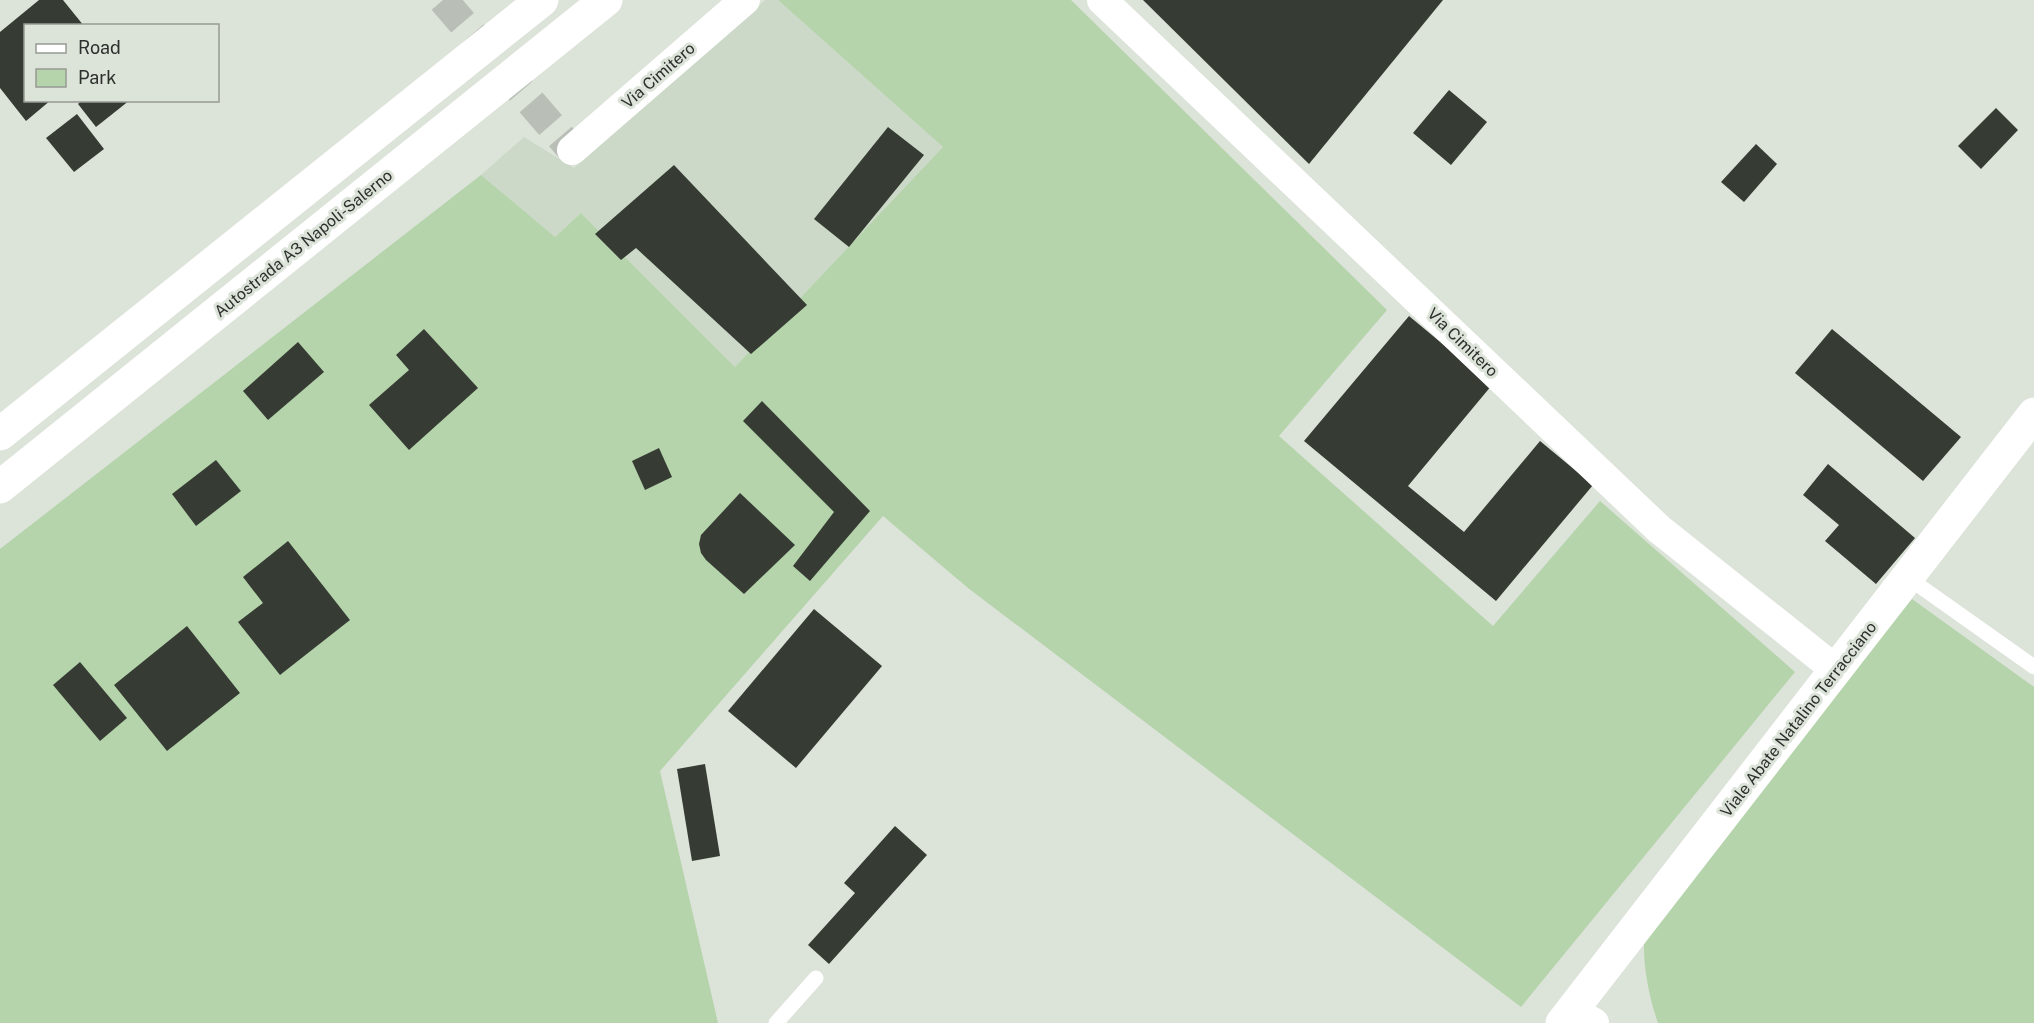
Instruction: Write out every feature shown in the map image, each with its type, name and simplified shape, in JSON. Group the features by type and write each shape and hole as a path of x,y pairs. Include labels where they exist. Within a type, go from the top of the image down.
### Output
{"main road":[{"path":"0,434 542,0"},
{"name":"Autostrada A3 Napoli-Salerno","path":"0,487 606,0"},
{"name":"Viale Abate Natalino Terracciano","path":"1576,1018 1836,670 2034,414"}],"street":[{"name":"Via Cimitero","path":"572,150 745,0"},
{"name":"Via Cimitero","path":"1102,0 1659,529 1836,670"}],"lane":[{"path":"1907,577 2034,667"},
{"path":"776,1023 816,978"}],"shaded area":[{"path":"765,0 778,0 943,147 735,367 581,213 555,237 481,175 524,137 574,168"}],"green space":[{"path":"778,0 1071,0 1387,310 1279,436 1493,626 1600,501 1795,672 1521,1007 968,588 883,516 660,771 718,1023 0,1023 0,549 481,175 555,237 581,213 735,367 943,147"},
{"path":"1912,599 2034,687 2034,1023 1658,1023 1647,982 1644,939"}],"building":[{"path":"39,0 63,0 82,24 24,24 24,102 49,102 26,121 0,88 0,32"},
{"path":"1143,0 1443,0 1309,164"},
{"path":"1449,90 1487,122 1451,165 1413,133"},
{"path":"80,102 127,102 96,127 78,104"},
{"path":"1996,108 2018,130 1981,169 1958,146"},
{"path":"77,114 104,149 74,172 46,138"},
{"path":"888,127 924,155 849,247 814,219"},
{"path":"1756,144 1777,164 1744,202 1721,182"},
{"path":"674,165 807,305 751,354 636,248 621,260 595,234"},
{"path":"1409,316 1492,385 1408,486 1464,532 1540,441 1593,485 1496,601 1304,441"},
{"path":"424,329 478,388 409,450 369,405 409,370 396,355"},
{"path":"1832,329 1961,437 1923,481 1795,373"},
{"path":"298,342 324,372 268,420 243,391"},
{"path":"762,401 870,511 810,581 793,566 834,512 743,421"},
{"path":"659,448 672,477 645,490 632,461"},
{"path":"216,460 241,491 196,526 172,494"},
{"path":"1828,464 1915,538 1876,584 1825,541 1839,525 1803,495"},
{"path":"740,493 795,545 744,594 706,560 699,544 701,535"},
{"path":"288,541 350,620 280,675 238,622 263,603 243,577"},
{"path":"814,609 882,666 796,768 728,711"},
{"path":"187,626 240,693 167,751 114,685"},
{"path":"80,662 127,718 100,741 53,685"},
{"path":"705,764 720,856 692,861 677,769"},
{"path":"895,826 927,855 829,964 808,945 855,893 844,883"}],"tunnel":[{"path":"443,0 572,150"}]}
